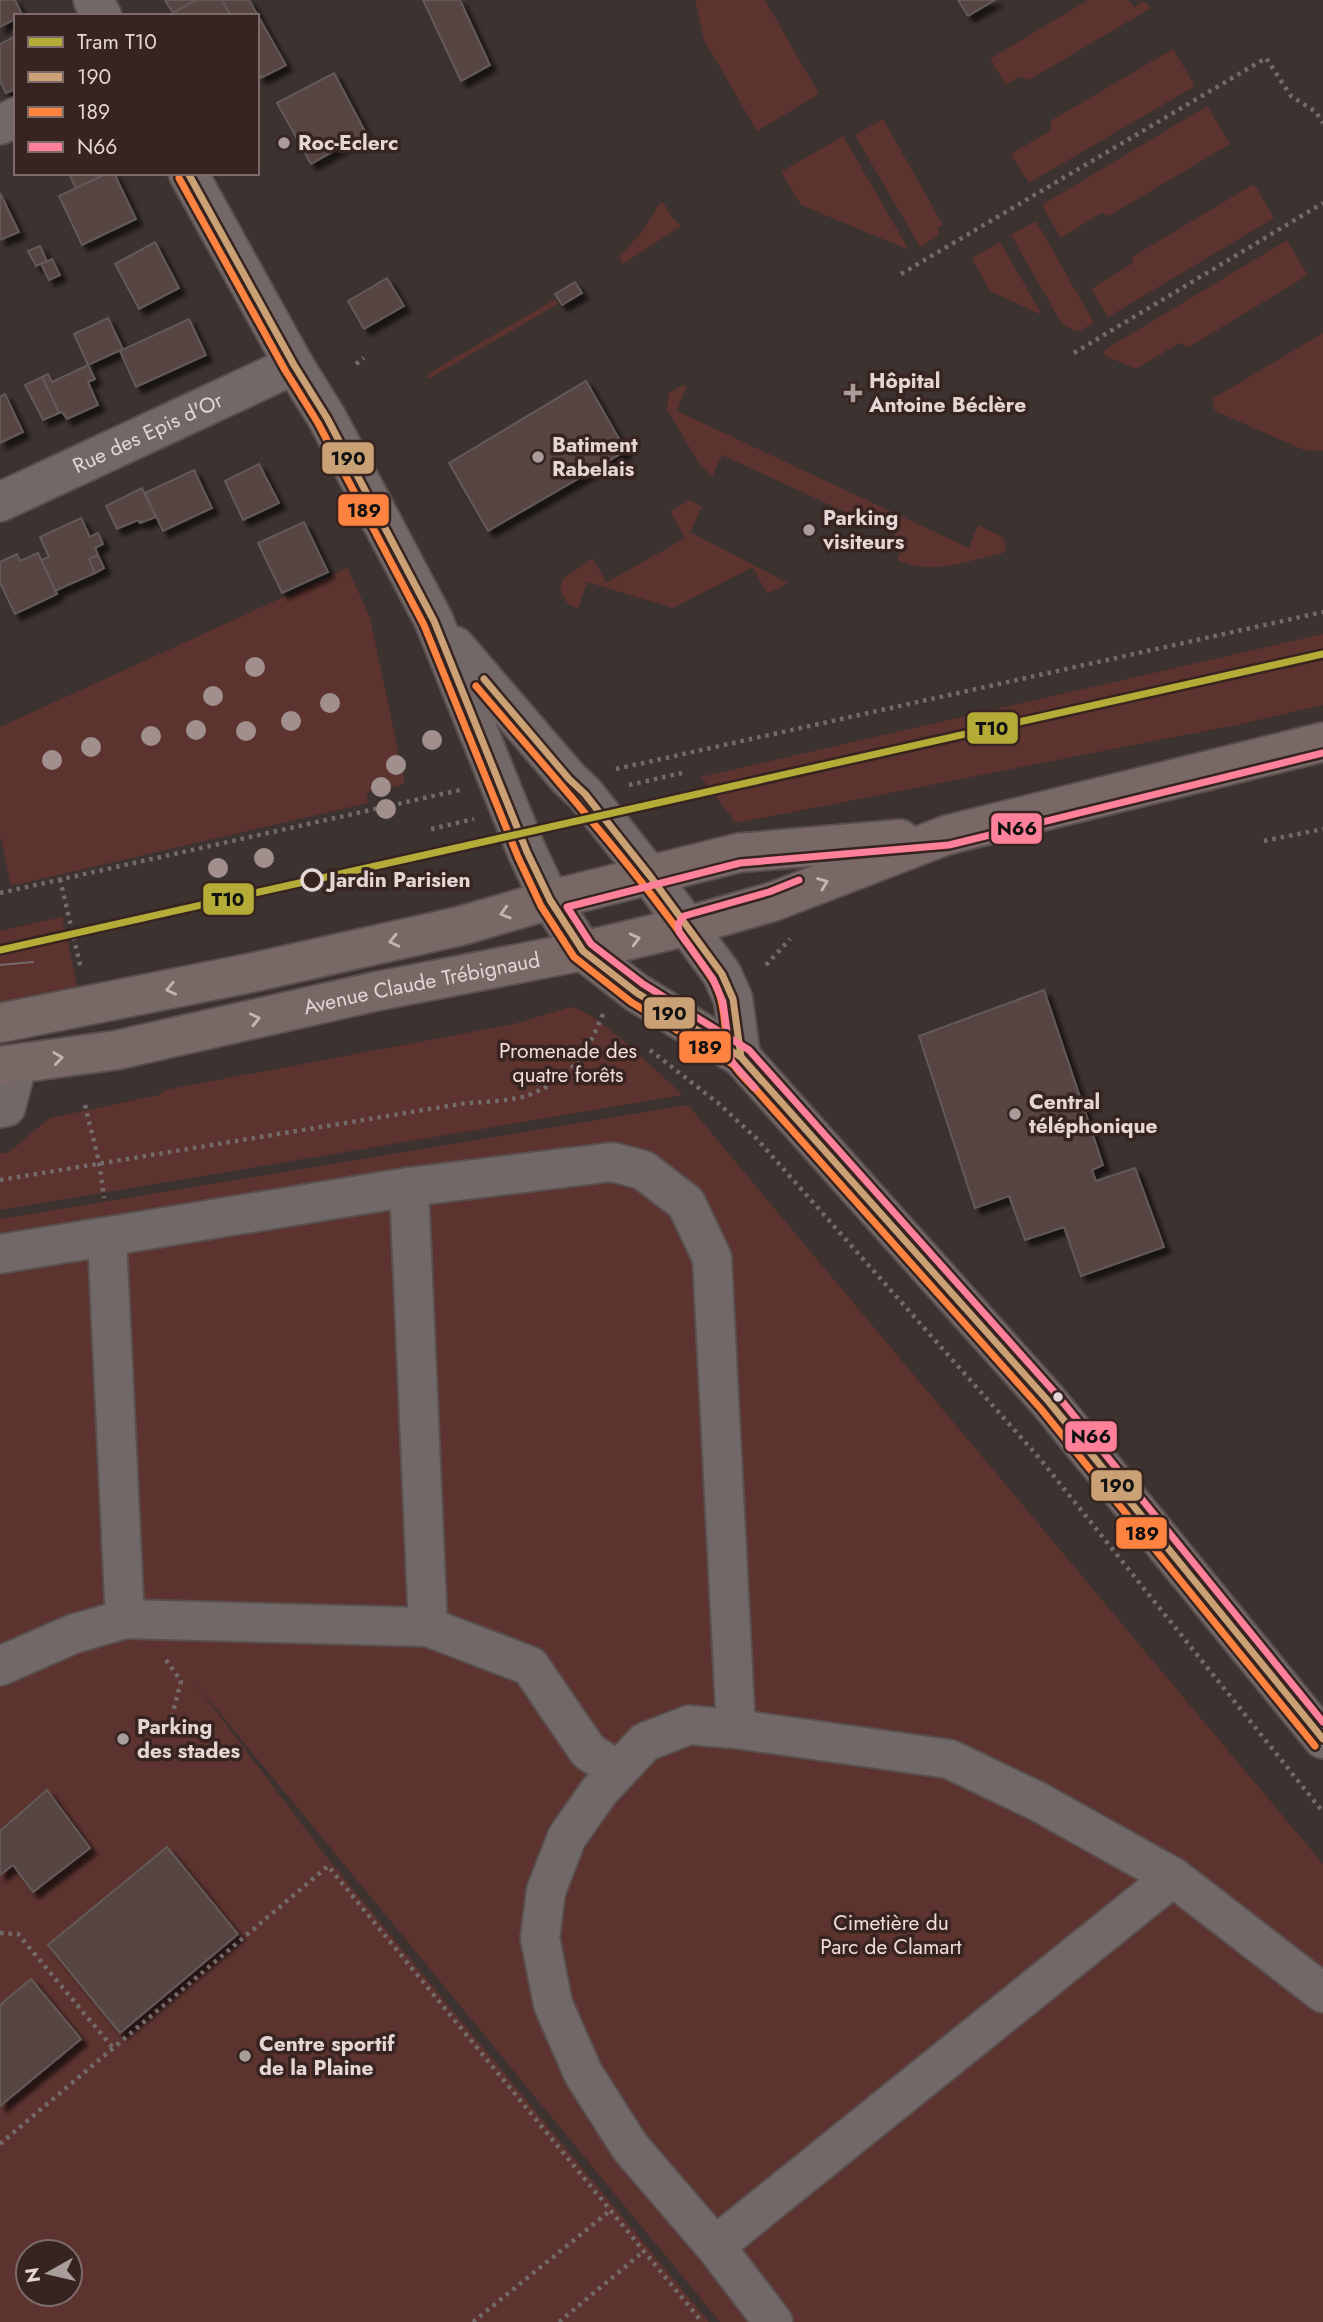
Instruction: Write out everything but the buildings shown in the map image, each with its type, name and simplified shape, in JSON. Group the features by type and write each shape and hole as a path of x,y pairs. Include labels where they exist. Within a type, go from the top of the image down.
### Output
{"main road":[{"name":"Avenue Claude Trébignaud","path":"8,1065 117,1050 373,992 583,951 688,926 772,902 947,835 1323,742"},
{"path":"0,1023 267,969 460,926 550,900 738,853 947,835"}],"street":[{"path":"189,175 294,365 327,418 434,621 527,852 550,900 583,951 637,993 741,1057 1049,1402 1323,1739"},
{"name":"Rue des Epis d'Or","path":"0,502 294,365"},
{"path":"434,621 609,797 650,876 722,974 733,999 741,1057"},
{"path":"0,1108 6,1107 8,1065"},
{"path":"0,1254 409,1187 612,1161 643,1170 686,1203 712,1258 736,1729"},
{"path":"409,1187 428,1627"},
{"path":"107,1238 132,1619"},
{"path":"0,1666 74,1634 132,1619 428,1627 530,1666 589,1751 618,1770"},
{"path":"773,2322 715,2246 630,2147 583,2073 553,2004 540,1938 546,1891 567,1837 600,1790 645,1742 689,1725 736,1729 949,1759 1037,1801 1173,1877 1323,1993"},
{"path":"715,2246 1173,1877"}],"path":[{"path":"901,274 1266,58 1291,96 1316,112 1323,123"},
{"path":"1074,353 1323,203"},
{"path":"356,364 364,358"},
{"path":"609,771 1323,612"},
{"path":"609,797 682,773"},
{"path":"0,893 463,789"},
{"path":"431,829 481,818"},
{"path":"1264,841 1323,829"},
{"path":"60,879 82,975"},
{"path":"766,965 793,936"},
{"path":"604,1012 613,1020"},
{"path":"0,1180 460,1104 528,1096 574,1069 593,1038"},
{"path":"641,1043 718,1103 756,1138 1041,1460 1323,1812"},
{"path":"85,1105 99,1163 107,1238"},
{"path":"132,1619 181,1681 169,1728"},
{"path":"0,2144 328,1867 702,2322"},
{"path":"0,1933 18,1934 113,2048"},
{"path":"473,2322 611,2210"},
{"path":"559,2322 645,2251"}],"green space":[{"path":"695,0 765,0 819,94 757,131 704,40"},
{"path":"1088,0 1129,0 1134,7 1144,1 1151,8 1029,80 1021,76 1006,85 990,59"},
{"path":"1173,49 1195,86 1029,183 1011,154 1050,131 1052,120"},
{"path":"1207,106 1230,144 1109,216 1101,213 1061,238 1042,205"},
{"path":"883,119 943,225 938,227 938,236 920,247 855,135"},
{"path":"843,136 909,250 801,205 781,172"},
{"path":"1254,184 1274,218 1108,317 1091,289 1133,263 1132,257"},
{"path":"663,202 670,215 681,226 623,264 619,257 642,232"},
{"path":"1036,221 1094,323 1077,332 1062,324 1011,235"},
{"path":"1287,240 1308,275 1189,347 1179,343 1136,369 1104,355 1106,349"},
{"path":"1000,242 1042,315 990,291 972,258"},
{"path":"555,299 558,304 427,378 428,374"},
{"path":"1323,333 1323,451 1304,450 1215,411 1212,399"},
{"path":"681,386 687,386 677,411 969,548 978,525 1004,538 1006,549 1003,553 950,566 910,565 897,560 906,540 722,455 712,477 700,465 667,409 669,393"},
{"path":"690,500 702,507 690,532 788,583 767,594 753,567 673,608 587,582 578,609 568,604 560,590 563,579 593,558 606,583 685,538 670,511"},
{"path":"347,568 370,617 405,784 367,792 368,803 11,886 0,835 0,727"},
{"path":"1323,634 1323,705 1241,724 736,823 701,777"},
{"path":"62,917 78,989 0,1005 0,931"},
{"name":"Promenade des quatre forêts","path":"570,1007 596,1019 683,1095 0,1210 0,1154 9,1152 50,1118 159,1095 165,1090 514,1024"},
{"name":"Cimetière du Parc de Clamart","path":"688,1105 1323,1864 1323,2322 720,2322 191,1678 329,1860 709,2322 0,2322 0,1219"}],"tram line":[{"name":"T10","path":"0,950 1323,654"},
{"path":"0,955 29,944"},
{"path":"0,965 33,962"}],"transit line":[{"name":"190","path":"189,175 294,365 327,418 434,621 527,852 550,900 583,951 637,993 741,1057 1049,1402 1323,1739"},
{"name":"189","path":"179,178 285,370 318,423 424,625 518,857 541,906 574,957 631,1002 734,1065 1041,1409 1315,1746"},
{"name":"190","path":"484,679 569,779 585,794 722,974 733,999 741,1057 762,1081"},
{"name":"189","path":"476,686 627,864 711,977 720,996 731,1059 754,1088"},
{"name":"N66","path":"1323,753 949,845 740,863 567,907 591,944 643,984 749,1050 1057,1395 1323,1722"},
{"name":"N66","path":"755,1088 731,1061 723,1002 713,979 679,932 678,924 684,916 769,892 799,880"}],"place":[{"name":"Roc-Eclerc","path":"284,143"},
{"name":"Hôpital Antoine Béclère","path":"853,393"},
{"name":"Batiment Rabelais","path":"538,457"},
{"name":"Parking visiteurs","path":"809,530"},
{"name":"Jardin Parisien","path":"312,880"},
{"name":"Central téléphonique","path":"1015,1114"},
{"name":"Parking des stades","path":"123,1739"},
{"name":"Centre sportif de la Plaine","path":"245,2056"}]}
